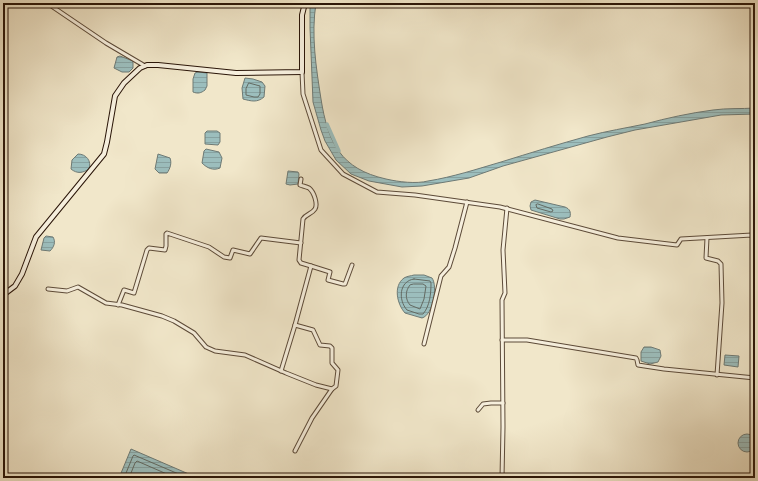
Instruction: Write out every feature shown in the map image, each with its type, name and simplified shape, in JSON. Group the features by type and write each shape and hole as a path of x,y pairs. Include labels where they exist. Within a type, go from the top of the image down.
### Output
{"main road":[{"path":"3,295 15,286 22,274 36,237 104,154 115,96 128,79 140,68 145,66 171,66 236,73 302,72 302,15 305,3"}],"street":[{"path":"47,3 106,43 145,66"},
{"path":"302,72 303,94 321,150 343,174 377,192 507,208 618,238 677,245 681,239 755,236"},
{"path":"301,179 300,185 309,188 314,195 316,205 314,210 305,215 303,219 299,260 301,263 330,272 328,280 343,284 345,284 352,265"},
{"path":"424,344 441,276 449,267 467,202"},
{"path":"502,478 502,300 505,293 503,250 507,208"},
{"path":"118,305 124,290 134,293 147,250 149,248 165,250 167,232 209,247 224,257 230,258 233,250 251,253 261,238 301,243"},
{"path":"707,238 706,258 718,261 721,264 722,303 717,375"},
{"path":"281,371 311,266"},
{"path":"48,289 67,292 78,287 106,303 168,318 186,327 194,333 206,347 215,351 245,355 316,385 332,389"},
{"path":"295,325 313,330 320,345 330,346 332,348 332,363 338,370 336,386 332,389 312,418 295,451"},
{"path":"502,340 528,340 636,358 638,365 643,366 755,378"},
{"path":"478,410 482,404 503,403"}],"water":[{"path":"310,3 316,3 314,39 316,63 324,115 333,141 339,152 348,161 358,168 386,179 402,182 423,182 474,170 588,136 718,109 755,108 755,114 721,115 635,130 503,166 469,178 422,186 402,187 369,181 351,174 336,160 325,141 321,130 313,102"},
{"path":"120,56 133,61 133,68 129,72 122,72 114,68 117,57"},
{"path":"195,73 207,73 207,86 205,90 198,93 193,92 193,79"},
{"path":"245,78 262,82 265,86 264,97 256,101 243,99 242,88"},
{"path":"207,131 217,131 220,133 220,142 218,145 205,144 205,133"},
{"path":"206,149 219,152 222,158 220,168 210,168 202,163 204,151"},
{"path":"78,154 84,155 88,158 90,163 89,169 76,172 71,169 72,160"},
{"path":"158,154 170,158 171,162 167,173 159,173 155,169"},
{"path":"288,171 298,172 298,184 286,184"},
{"path":"535,200 565,207 570,211 570,217 560,219 531,210 531,202"},
{"path":"46,236 53,237 54,239 53,248 50,251 41,250 44,238"},
{"path":"424,275 432,278 435,287 432,306 426,316 422,318 405,313 400,305 397,295 398,286 401,281 405,277"},
{"path":"644,347 651,347 660,350 661,356 658,362 650,364 641,361 641,352"},
{"path":"725,355 739,356 738,367 724,365"},
{"path":"747,434 753,437 756,443 753,449 747,452 741,449 738,443 741,437"},
{"path":"131,449 198,478 119,478"}],"waterway":[{"path":"327,124 339,151"}]}
